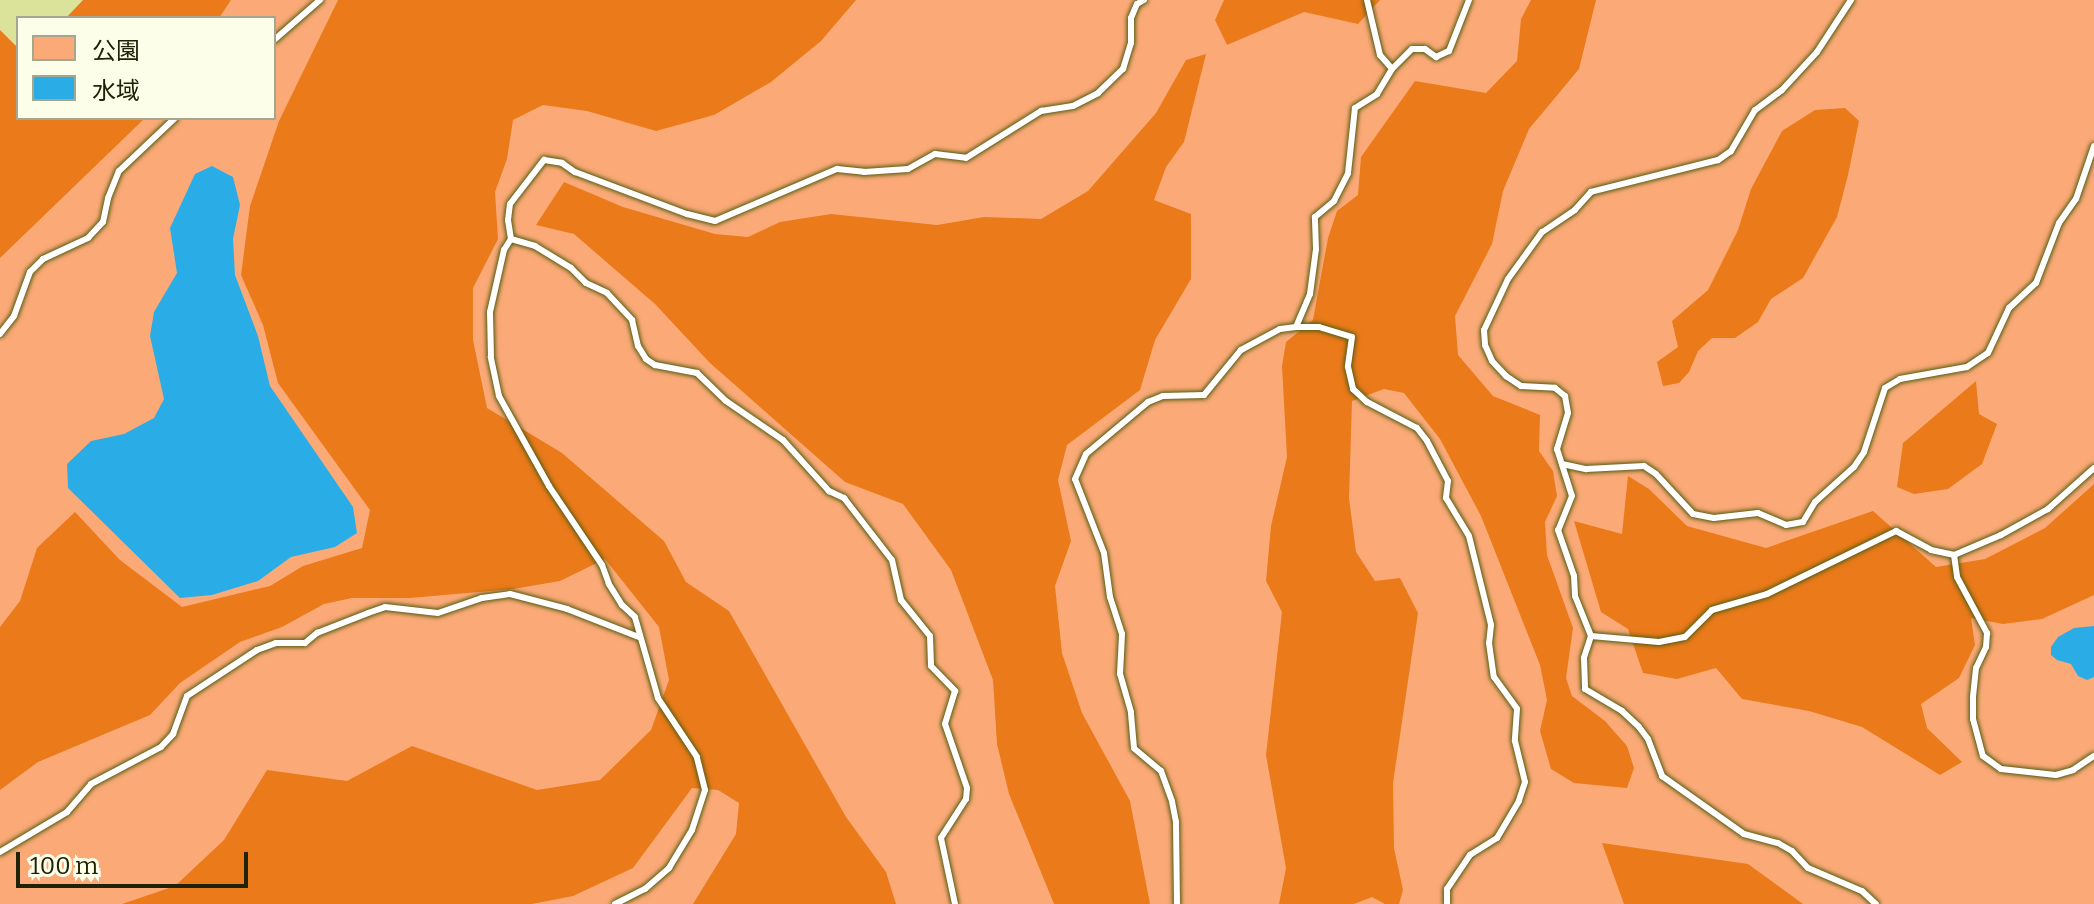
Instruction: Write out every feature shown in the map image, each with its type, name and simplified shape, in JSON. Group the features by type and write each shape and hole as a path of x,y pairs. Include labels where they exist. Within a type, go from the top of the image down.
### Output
{"lane":[{"path":"276,38 320,0"},
{"path":"615,904 645,889 669,868 692,830 705,790 697,757 658,698 635,617 622,605 609,584 602,565 549,486 499,396 491,357 490,312 504,250 511,239 508,220 510,204 544,160 562,163 575,172 687,214 715,221 837,169 864,172 908,169 935,154 966,158 1041,111 1073,106 1098,93 1123,69 1131,43 1131,18 1137,4 1144,0"},
{"path":"1367,0 1380,55 1392,69"},
{"path":"1296,327 1310,294 1316,249 1315,217 1334,201 1348,173 1355,108 1377,94 1392,69 1412,49 1444,57 1456,39 1469,0"},
{"path":"1851,0 1817,52 1782,90 1755,110 1731,151 1718,160 1591,192 1575,210 1542,232 1508,279 1484,330 1485,345 1492,361 1521,386 1555,388 1565,396 1568,413 1557,449 1572,496 1558,530 1574,576 1575,596 1591,636 1584,658 1585,689 1622,711 1639,727 1648,739 1662,776 1744,834 1778,843 1792,851 1808,868 1862,891 1876,904"},
{"path":"0,334 14,316 30,272 43,259 88,238 103,222 108,198 119,171 133,154 160,136 173,120"},
{"path":"1562,464 1601,470 1644,466 1656,474 1693,514 1714,518 1758,513 1786,525 1803,522 1815,502 1854,467 1864,452 1885,388 1900,379 1967,367 1988,353 2009,308 2036,283 2059,223 2076,199 2094,146"},
{"path":"511,239 535,246 571,268 586,283 607,293 632,320 638,346 646,359 655,365 697,373 726,401 783,440 829,491 844,498 892,560 901,600 930,636 931,666 955,691 945,724 967,788 966,799 941,838 955,904"},
{"path":"1177,904 1172,801 1161,771 1134,748 1131,712 1120,674 1122,634 1110,597 1104,553 1075,479 1086,454 1148,402 1163,396 1204,395 1241,350 1280,329 1296,327 1319,327 1352,337 1348,367 1353,389 1367,402 1417,428 1427,441 1448,481 1446,498 1469,536 1491,625 1489,643 1494,677 1517,709 1515,741 1525,782 1519,801 1497,838 1470,855 1447,889 1447,904"},
{"path":"1591,636 1659,642 1685,637 1712,610 1767,594 1896,531 1931,550 1954,555 2001,535 2048,509 2094,468"},
{"path":"1954,555 1957,577 1987,633 1986,647 1976,668 1973,698 1973,719 1983,756 2001,769 2056,775 2073,770 2094,756"},
{"path":"0,852 67,812 91,784 161,747 173,734 187,696 257,650 276,643 305,643 317,633 385,607 438,613 482,598 510,594 567,609 639,637"}],"green space":[{"path":"144,0 2094,0 2094,904 0,904 0,141 22,120 276,120 276,16 127,16"}],"shaded area":[{"path":"83,0 231,0 220,16 68,16"},
{"path":"338,0 856,0 821,41 771,82 714,115 656,131 587,111 543,105 513,120 507,159 495,192 498,239 473,288 473,340 487,408 562,453 664,541 686,582 729,611 846,817 886,872 896,904 693,904 736,834 739,803 718,790 692,788 633,868 573,896 532,904 122,904 175,886 224,840 267,770 347,781 412,746 537,790 600,780 651,730 669,680 659,627 605,559 560,581 513,589 410,598 352,598 324,604 282,627 240,642 180,683 150,715 38,762 0,790 0,627 20,601 37,548 75,512 120,560 182,607 270,586 303,566 362,548 370,510 278,383 263,325 241,275 250,206 279,121"},
{"path":"1224,0 1380,0 1358,24 1304,12 1227,45 1215,20"},
{"path":"1531,0 1596,0 1579,69 1529,129 1503,191 1492,244 1455,316 1458,355 1493,396 1540,415 1539,451 1553,471 1557,496 1545,522 1547,555 1573,628 1566,678 1572,696 1605,721 1627,746 1634,768 1627,788 1574,783 1551,769 1540,731 1547,700 1540,665 1481,516 1440,439 1404,393 1384,389 1352,401 1349,498 1356,552 1375,581 1400,578 1418,613 1393,783 1394,848 1403,890 1399,904 1385,904 1372,897 1354,904 1279,904 1286,868 1266,755 1282,612 1266,581 1271,526 1287,457 1282,366 1286,342 1313,320 1328,238 1337,211 1358,195 1361,157 1415,81 1486,93 1517,61 1521,19"},
{"path":"0,30 16,46 16,120 143,120 0,258"},
{"path":"1206,54 1184,142 1166,167 1154,200 1191,214 1191,279 1155,340 1140,390 1067,445 1058,480 1071,541 1055,586 1062,653 1082,713 1130,801 1150,904 1054,904 1009,794 997,744 993,680 951,570 903,504 845,482 710,363 655,304 574,234 536,225 564,182 623,207 715,234 748,237 780,222 831,214 937,225 984,217 1041,219 1088,191 1156,113 1186,60"},
{"path":"1845,108 1859,121 1848,175 1837,217 1803,278 1771,299 1758,322 1735,338 1712,338 1698,351 1689,372 1679,383 1663,386 1657,362 1678,347 1672,321 1708,290 1738,230 1751,189 1782,131 1815,110"},
{"path":"1976,381 1979,414 1997,424 1982,464 1948,489 1914,494 1897,487 1903,443"},
{"path":"1628,476 1649,489 1687,526 1766,548 1873,511 1936,567 1985,559 2045,528 2094,484 2094,595 2042,619 2003,624 1971,618 1975,645 1959,678 1921,704 1927,728 1962,762 1940,775 1862,727 1809,711 1742,699 1716,668 1677,679 1643,673 1628,629 1601,612 1574,521 1622,534"},
{"path":"1602,843 1748,864 1803,904 1624,904"}],"water":[{"path":"212,166 233,177 240,205 233,239 235,275 258,336 270,386 353,507 357,533 335,547 291,557 258,581 212,595 180,598 68,488 67,464 91,441 124,434 154,418 164,399 150,336 154,312 177,273 170,228 195,174"},
{"path":"2094,626 2094,677 2087,680 2078,676 2071,664 2051,655 2051,647 2058,637 2074,628"}]}
